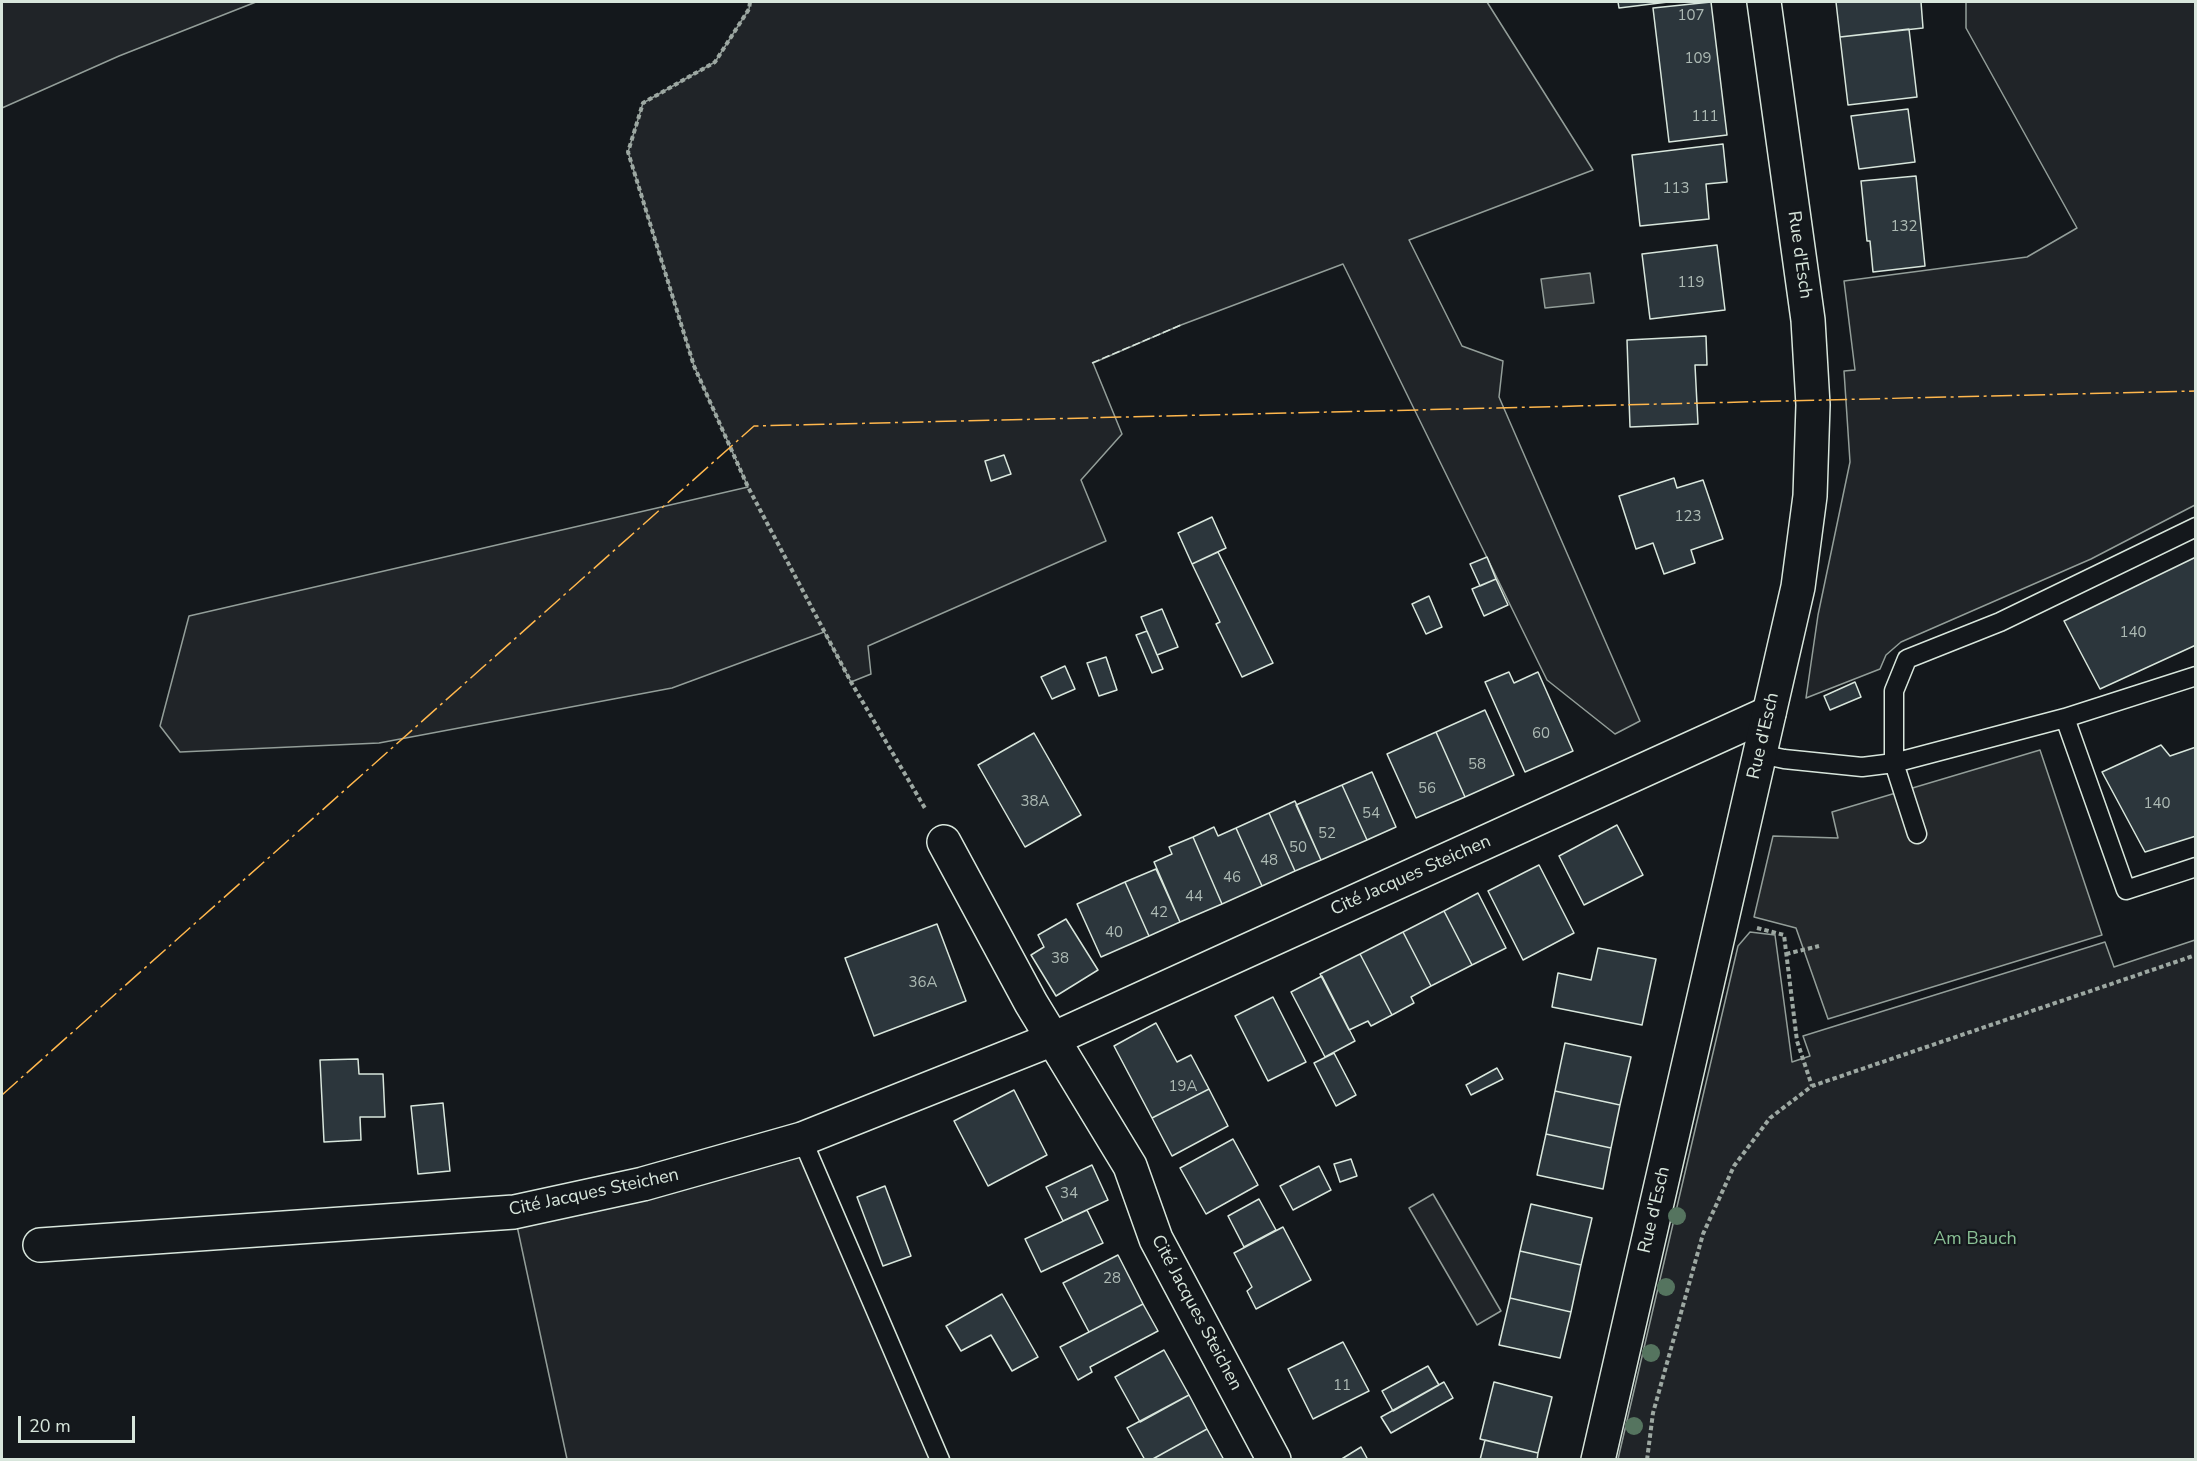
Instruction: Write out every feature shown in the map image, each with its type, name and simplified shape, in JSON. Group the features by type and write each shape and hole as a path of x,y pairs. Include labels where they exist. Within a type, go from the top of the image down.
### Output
{"street":[{"name":"Rue d'Esch","path":"1598,1460 1797,587 1810,496 1813,405 1808,320 1764,2"},
{"name":"Cité Jacques Steichen","path":"40,1245 514,1212 643,1184 802,1139 1053,1039 1769,714"},
{"name":"Cité Jacques Steichen","path":"944,842 1031,1003 1130,1166 1156,1239 1274,1460"}],"lane":[{"path":"1917,834 1894,763 1894,692 1907,659 2000,622 2196,526"},
{"path":"1760,754 1784,759 1862,767 1894,763 2065,718 2196,676"},
{"path":"2065,718 2126,890 2196,867"},
{"path":"802,1139 940,1460"}],"path":[{"path":"750,2 749,9 715,62 643,103 628,152 694,366 748,487 851,682 944,842"},
{"path":"1722,919 1784,935 1797,1041 1812,1086"},
{"path":"1786,954 1819,946"},
{"path":"1647,1460 1653,1413 1703,1234 1734,1166 1770,1118 1812,1086 2196,955"}],"green space":[{"path":"2,2 256,2 119,56 2,108"},
{"path":"750,2 1487,2 1593,170 1409,240 1462,346 1503,361 1499,397 1640,721 1615,734 1547,680 1343,264 1181,325 1093,363 1122,434 1081,480 1106,541 868,646 871,674 851,682 824,632 672,688 379,743 180,752 160,726 189,616 748,487 694,366 628,152 643,103 715,62 749,9"},
{"path":"1966,2 2195,2 2195,505 2091,559 1901,642 1886,655 1880,669 1806,698 1818,615 1850,462 1844,371 1855,370 1844,281 2027,257 2077,228 1966,28"},
{"name":"Am Bauch","path":"1750,932 1775,935 1792,1062 1810,1056 1803,1036 2105,942 2114,967 2195,940 2195,1459 1618,1459 1738,946"},
{"path":"802,1139 940,1459 567,1459 514,1212"},
{"path":"1433,1194 1501,1311 1477,1325 1409,1208"}],"shaded area":[{"path":"1590,273 1594,303 1545,308 1541,279"},
{"path":"2040,750 2102,935 1828,1019 1796,928 1754,917 1773,836 1838,838 1832,812"}],"building":[{"path":"1618,2 1668,2 1619,8"},
{"path":"1711,2 1727,135 1669,142 1653,8"},
{"path":"1836,2 1921,2 1923,28 1840,37"},
{"path":"1909,29 1917,97 1848,105 1840,37"},
{"path":"1908,109 1915,162 1859,169 1851,116"},
{"path":"1723,144 1727,182 1706,184 1709,219 1640,226 1632,155"},
{"path":"1916,176 1925,266 1873,272 1870,241 1867,241 1861,181"},
{"path":"1717,245 1725,310 1650,319 1642,254"},
{"path":"1706,336 1707,365 1695,365 1698,424 1630,427 1627,340"},
{"path":"1004,455 1011,474 991,481 985,461"},
{"path":"1674,478 1677,488 1703,480 1723,539 1691,550 1695,563 1664,574 1653,543 1636,549 1619,496"},
{"path":"1212,517 1226,548 1192,564 1178,533"},
{"path":"1218,552 1273,663 1242,677 1216,624 1220,622 1192,564"},
{"path":"1487,557 1496,579 1480,586 1470,564"},
{"path":"2196,557 2196,645 2100,689 2064,621"},
{"path":"1496,579 1508,605 1484,616 1472,589"},
{"path":"1429,596 1442,627 1426,634 1412,604"},
{"path":"1162,609 1178,647 1157,655 1141,617"},
{"path":"1147,631 1163,669 1152,673 1136,635"},
{"path":"1106,657 1117,690 1099,696 1087,663"},
{"path":"1065,666 1075,689 1052,699 1041,677"},
{"path":"1509,672 1514,683 1538,672 1573,751 1525,772 1485,682"},
{"path":"1855,682 1861,697 1830,710 1824,696"},
{"path":"1485,710 1514,775 1465,797 1436,732"},
{"path":"1436,732 1465,797 1416,818 1387,754"},
{"path":"1034,733 1081,815 1025,847 978,765"},
{"path":"2161,745 2170,756 2196,747 2196,836 2145,852 2102,772"},
{"path":"1372,772 1396,827 1367,840 1342,785"},
{"path":"1342,785 1367,840 1321,860 1296,805"},
{"path":"1295,801 1321,860 1295,871 1269,813"},
{"path":"1269,813 1295,871 1262,886 1236,828"},
{"path":"1617,825 1643,875 1584,905 1559,856"},
{"path":"1214,827 1218,836 1236,828 1262,886 1222,904 1193,837"},
{"path":"1193,837 1222,904 1180,922 1154,862 1172,854 1169,847"},
{"path":"1539,865 1574,933 1523,960 1488,891"},
{"path":"1156,869 1180,922 1149,936 1125,882"},
{"path":"1125,882 1149,936 1101,957 1077,904"},
{"path":"1478,893 1506,948 1472,965 1444,911"},
{"path":"1444,911 1472,965 1431,986 1403,932"},
{"path":"1066,919 1098,970 1056,996 1031,955 1044,947 1038,935"},
{"path":"937,924 966,1001 874,1036 845,958"},
{"path":"1403,932 1431,986 1411,997 1414,1003 1392,1015 1360,954"},
{"path":"1598,948 1656,959 1642,1025 1552,1007 1558,973 1591,980"},
{"path":"1360,954 1392,1015 1371,1026 1368,1021 1349,1030 1320,974"},
{"path":"1322,976 1355,1041 1325,1057 1291,992"},
{"path":"1273,997 1306,1062 1268,1081 1235,1016"},
{"path":"1156,1023 1177,1062 1191,1055 1209,1089 1152,1118 1114,1046"},
{"path":"1565,1043 1631,1057 1620,1105 1555,1091"},
{"path":"1334,1053 1356,1095 1336,1106 1314,1063"},
{"path":"358,1059 359,1074 383,1074 385,1117 360,1117 361,1140 324,1142 320,1060"},
{"path":"1497,1068 1503,1079 1471,1095 1466,1085"},
{"path":"1209,1089 1228,1126 1172,1156 1152,1118"},
{"path":"1014,1090 1047,1155 988,1186 954,1121"},
{"path":"1555,1091 1620,1105 1611,1148 1546,1134"},
{"path":"443,1103 450,1171 418,1174 411,1106"},
{"path":"1546,1134 1611,1148 1603,1189 1537,1175"},
{"path":"1233,1139 1258,1185 1206,1214 1180,1168"},
{"path":"1351,1159 1357,1176 1340,1182 1334,1164"},
{"path":"1092,1165 1108,1200 1063,1221 1046,1187"},
{"path":"1319,1166 1331,1190 1293,1210 1280,1186"},
{"path":"885,1186 911,1256 883,1266 857,1197"},
{"path":"1259,1199 1276,1230 1244,1247 1228,1216"},
{"path":"1531,1204 1592,1218 1581,1265 1520,1251"},
{"path":"1087,1210 1103,1243 1041,1272 1025,1239"},
{"path":"1283,1227 1311,1280 1256,1309 1247,1291 1252,1287 1234,1253"},
{"path":"1520,1251 1581,1265 1571,1312 1510,1298"},
{"path":"1118,1255 1143,1304 1089,1332 1063,1283"},
{"path":"1002,1294 1038,1357 1012,1371 991,1335 961,1351 946,1326"},
{"path":"1510,1298 1571,1312 1560,1358 1499,1345"},
{"path":"1143,1304 1158,1331 1090,1367 1092,1372 1078,1380 1060,1347"},
{"path":"1343,1342 1369,1391 1313,1419 1288,1369"},
{"path":"1164,1350 1189,1395 1140,1422 1115,1377"},
{"path":"1428,1366 1439,1385 1393,1411 1382,1391"},
{"path":"1444,1382 1453,1398 1391,1433 1381,1417"},
{"path":"1494,1382 1552,1397 1538,1453 1480,1439"},
{"path":"1189,1395 1207,1429 1151,1460 1145,1460 1127,1428"},
{"path":"1207,1429 1224,1460 1151,1460"},
{"path":"1485,1440 1538,1453 1537,1460 1480,1460"},
{"path":"1361,1447 1368,1460 1340,1460"}],"fence":[{"path":"1092,363 1181,325"}],"power":[{"path":"2,1095 754,426 2196,391"}]}
